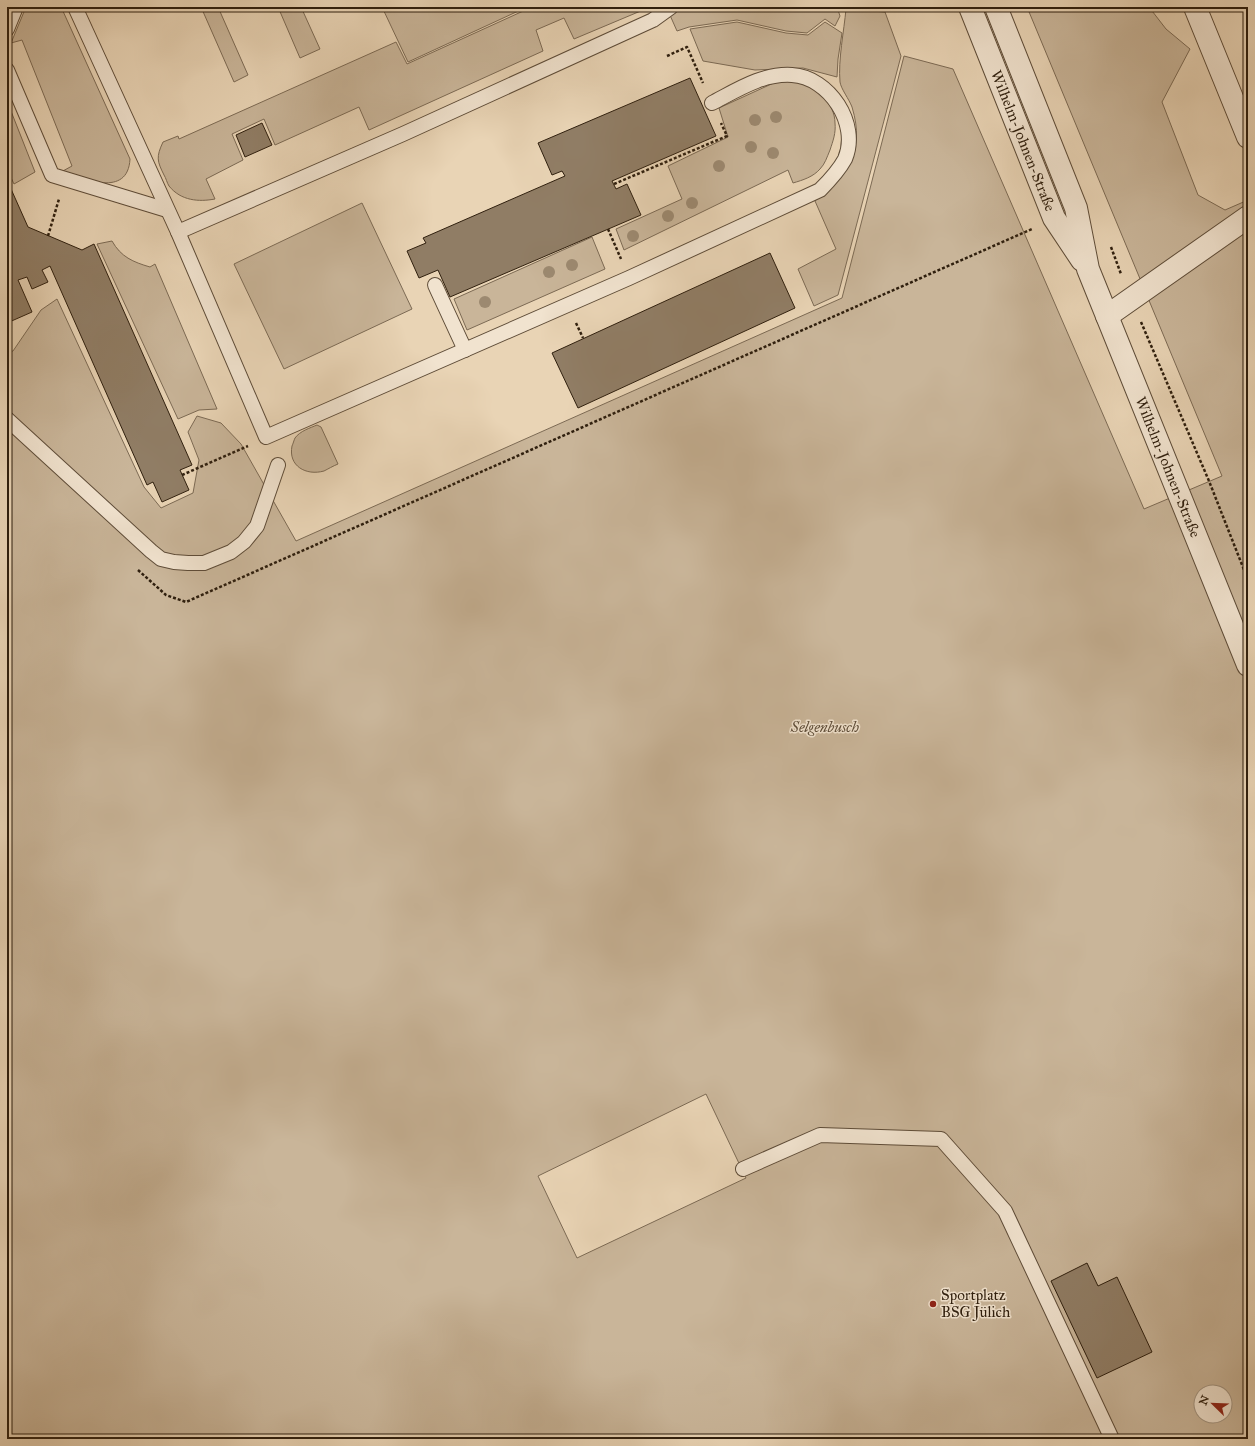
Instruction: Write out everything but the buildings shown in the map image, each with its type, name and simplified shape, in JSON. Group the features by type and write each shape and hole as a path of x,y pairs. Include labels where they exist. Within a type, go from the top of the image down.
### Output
{"street":[{"name":"Wilhelm-Johnen-Straße","path":"970,7 1054,218 1088,269"},
{"name":"Wilhelm-Johnen-Straße","path":"996,7 1076,208 1088,269 1248,665"},
{"path":"1195,7 1248,137"},
{"path":"1107,316 1130,298 1248,217"}],"lane":[{"path":"7,29 16,7"},
{"path":"75,7 178,232 266,437 629,278 820,190 832,177 845,158 849,139 846,120 838,103 826,90 810,80 793,75 778,75 747,85 712,103"},
{"path":"178,232 403,134 653,20 671,7"},
{"path":"7,70 52,175 167,210"},
{"path":"435,285 465,350"},
{"path":"7,419 151,551 161,558 174,562 204,563 230,552 244,542 257,526 278,465"},
{"path":"743,1169 820,1135 941,1139 1005,1211 1112,1439"}],"path":[{"path":"614,184 727,136 687,48 667,56"},
{"path":"48,236 58,199"},
{"path":"136,568 166,596 186,602 1035,227"},
{"path":"608,228 629,278"},
{"path":"1111,246 1130,298 1209,481 1248,580"},
{"path":"182,475 252,444"}],"green space":[{"path":"26,7 61,7 130,159 127,171 122,178 113,182 103,183 61,172 72,166 22,40 11,43"},
{"path":"201,7 218,7 248,75 234,82"},
{"path":"278,7 301,7 320,49 300,58"},
{"path":"382,7 527,7 408,62"},
{"path":"532,7 643,7 643,10 574,39 564,18 536,30 543,51 369,130 359,107 275,145 264,119 232,134 243,160 206,179 215,199 190,199 179,195 168,185 158,159 163,142 178,136 179,139 396,42 407,64"},
{"path":"681,7 837,7 840,16 835,26 825,19 807,33 786,31 737,20 689,27 677,31 669,13"},
{"name":"Selgenbusch","path":"1027,7 1149,7 1166,29 1190,49 1162,102 1198,195 1225,210 1248,200 1248,1439 7,1439 7,353 13,351 41,310 57,299 144,487 161,508 193,493 199,460 188,432 197,416 221,423 241,444 296,541 842,298 904,56 953,69 1144,509 1222,476","holes":["706,1094 746,1178 577,1258 538,1176"]},
{"path":"846,9 885,12 901,56 838,295 814,306 798,269 836,249 815,201 844,171 855,149 856,123 852,107 840,82 840,55"},
{"path":"737,22 786,33 808,35 825,22 842,33 837,77 803,68 755,70 703,61 690,29"},
{"path":"778,81 800,82 813,88 824,98 832,109 835,123 834,137 827,158 820,169 811,176 793,183 788,170 624,250 616,229 682,199 668,166 728,137 719,108"},
{"path":"7,101 35,172 14,184 7,169"},
{"path":"362,203 412,309 284,369 234,264"},
{"path":"592,237 605,269 467,330 454,299"},
{"path":"112,241 123,255 133,261 150,267 155,264 217,409 199,410 178,419 97,244"},
{"path":"317,425 321,427 338,464 324,471 305,471 296,464 293,459 291,453 292,446 295,438 300,433"}],"place":[{"name":"Sportplatz BSG Jülich","path":"933,1304"}]}
